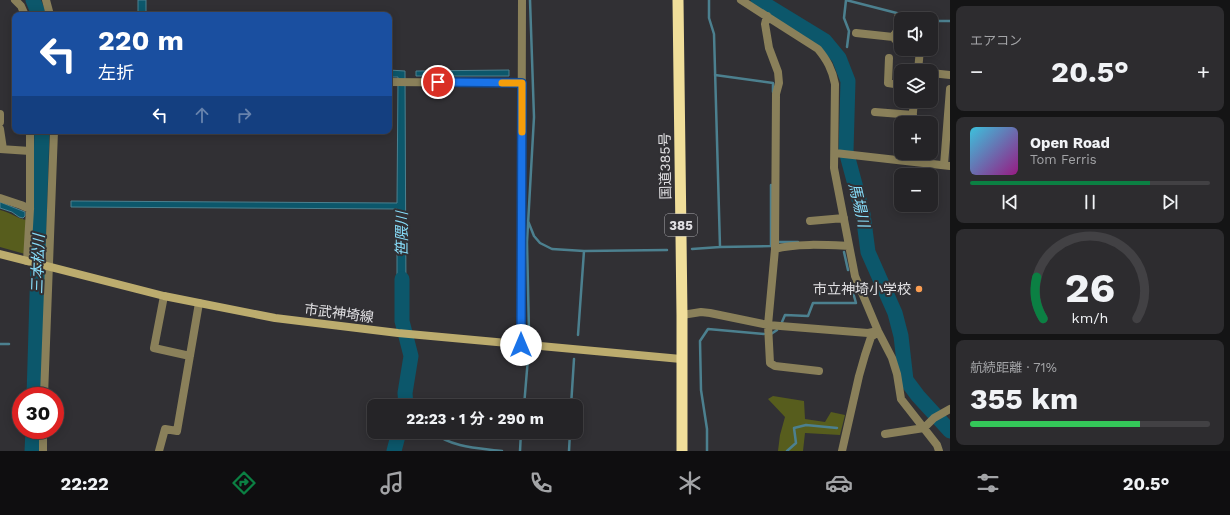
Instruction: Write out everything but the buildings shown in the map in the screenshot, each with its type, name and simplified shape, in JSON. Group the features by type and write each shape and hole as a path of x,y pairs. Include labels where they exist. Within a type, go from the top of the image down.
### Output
{"highway":[{"name":"国道385号","path":"678,0 682,315 682,451"}],"main road":[{"name":"市武神埼線","path":"0,254 164,296 275,318 398,333 681,359"}],"street":[{"path":"15,0 21,6 24,12"},
{"path":"46,0 49,12"},
{"path":"521,345 522,0"},
{"path":"741,0 818,49 826,58 832,70 835,84 834,168 855,276 878,331 892,358 897,374 901,399 937,445 939,451"},
{"path":"767,16 765,24 768,48 778,72 779,83 776,94 776,249 768,325 770,363 776,366 819,371"},
{"path":"856,33 893,37"},
{"path":"889,58 888,83 894,84"},
{"path":"938,74 950,75"},
{"path":"393,82 522,83"},
{"path":"835,153 857,157 947,165 950,89"},
{"path":"875,112 897,116"},
{"path":"0,114 0,122"},
{"path":"0,129 2,149 30,150"},
{"path":"27,261 30,209 30,134"},
{"path":"44,387 54,134"},
{"path":"0,198 30,209"},
{"path":"810,221 844,218"},
{"path":"776,249 783,246 848,246"},
{"path":"164,296 154,348 190,356"},
{"path":"159,451 165,429 176,431 199,304"},
{"path":"682,315 701,312 768,325 868,333 878,331"},
{"path":"842,451 865,355 872,337 878,331"},
{"path":"885,434 924,428 934,418 946,411"},
{"path":"43,439 43,451"}],"green space":[{"path":"0,210 26,220 25,254 0,247"},
{"path":"773,396 804,401 805,419 825,422 831,412 845,415 840,435 805,433 803,451 778,451 780,435 785,417 768,399"}],"water":[{"path":"138,0 146,0 146,12 138,12"},
{"path":"392,70 405,71 406,299 397,299 397,209 71,207 71,201 397,203 398,77 392,77"},
{"path":"509,70 509,76 416,76 416,71"},
{"path":"0,202 25,212 25,216 23,218 19,217 12,212 0,208"}],"waterway":[{"name":"三本松川","path":"33,0 38,12"},
{"path":"529,333 527,242 534,117 530,0"},
{"path":"709,0 709,18 714,34 720,247 771,246 771,185"},
{"name":"馬場川","path":"758,0 825,41 839,58 848,81 846,151 863,214 868,252 895,313 901,336 906,380 918,396 950,431"},
{"path":"846,0 894,12"},
{"path":"846,0 844,18 849,31 847,47"},
{"path":"938,21 950,21"},
{"path":"715,75 773,83 773,92"},
{"name":"三本松川","path":"34,387 42,134"},
{"path":"528,221 534,236 540,243 552,249 584,251 667,250"},
{"path":"779,242 798,242"},
{"path":"692,249 720,247"},
{"path":"578,335 584,251"},
{"path":"844,252 848,270"},
{"name":"笹隈川","path":"402,279 402,321 411,356 405,393 405,399"},
{"path":"782,322 785,315 808,316 813,303 856,303 852,289"},
{"path":"707,451 707,429 701,390 700,341 708,329 764,334"},
{"path":"771,334 777,330"},
{"path":"0,344 9,344"},
{"path":"525,399 528,358"},
{"path":"571,399 574,359"},
{"path":"405,393 410,399"},
{"path":"787,451 796,443 794,428 806,425 837,428"},
{"name":"三本松川","path":"32,451 33,439"},
{"name":"笹隈川","path":"394,451 397,439"},
{"path":"444,439 457,444 475,448 502,451"},
{"path":"520,451 521,439"},
{"path":"569,451 570,439"}],"slow traffic":[{"path":"502,83 522,83 522,132"}],"place":[{"name":"市立神埼小学校","path":"919,289"}],"route":[{"path":"438,82 522,83 521,345"}]}
